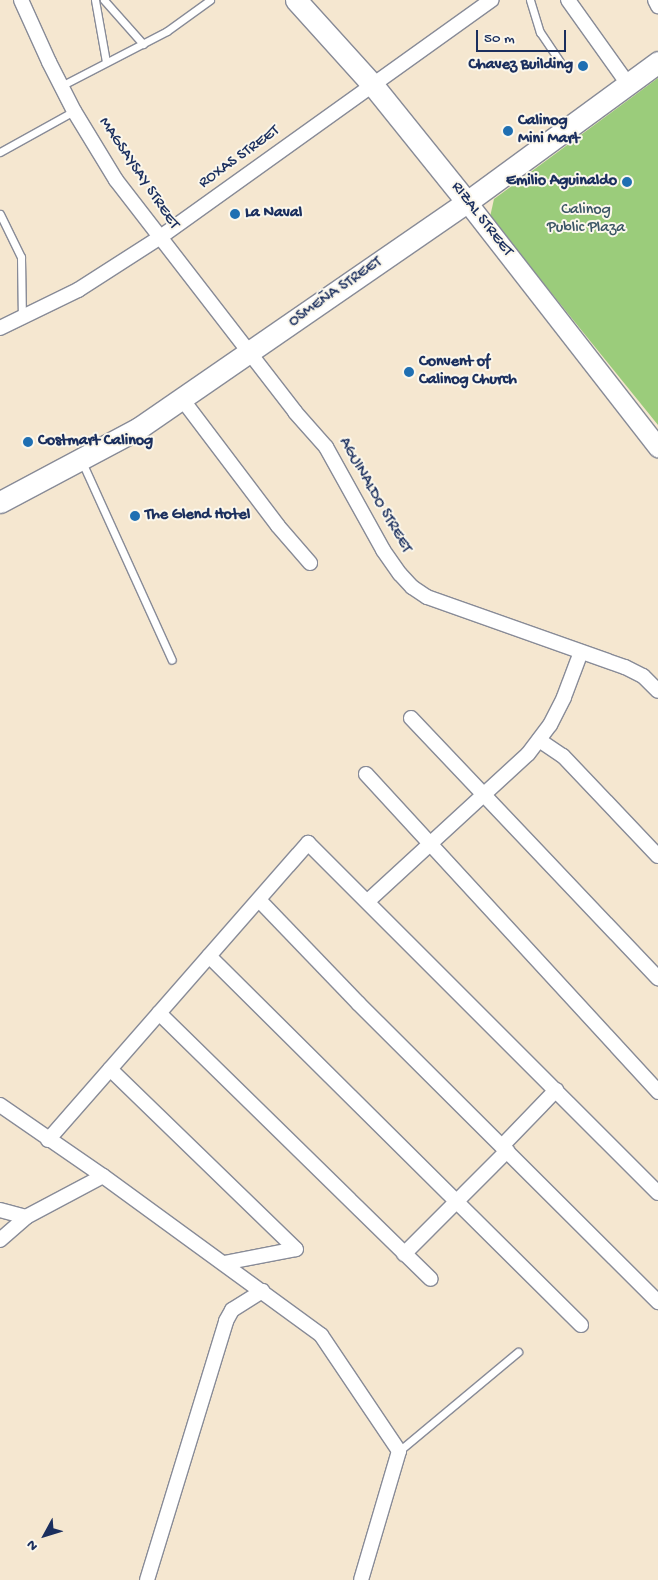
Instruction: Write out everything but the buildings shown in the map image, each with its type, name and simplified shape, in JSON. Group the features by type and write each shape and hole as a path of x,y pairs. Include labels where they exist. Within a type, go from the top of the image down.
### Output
{"main road":[{"name":"RIZAL STREET","path":"296,0 372,84 467,202"},
{"name":"OSMEÑA STREET","path":"0,502 140,428 467,202 658,62"}],"street":[{"name":"MAGSAYSAY STREET","path":"21,0 74,111 116,180 159,238 250,353"},
{"name":"ROXAS STREET","path":"0,328 78,290 159,238 492,0"},
{"path":"568,0 628,84"},
{"path":"655,0 658,6"},
{"name":"RIZAL STREET","path":"467,202 658,447"},
{"name":"AGUINALDO STREET","path":"250,353 295,412 326,447 383,550 412,587 428,597 643,676 658,691"},
{"path":"182,399 278,526 310,563"},
{"path":"368,901 528,754 550,725 564,697 581,652"},
{"path":"411,718 658,978"},
{"path":"539,740 563,756 658,856"},
{"path":"366,774 658,1092"},
{"path":"48,1140 308,843 658,1193"},
{"path":"258,900 358,1004 658,1302"},
{"path":"209,956 581,1325"},
{"path":"159,1013 431,1279"},
{"path":"110,1069 296,1248 224,1263"},
{"path":"404,1254 457,1202 556,1090"},
{"path":"0,1105 48,1140 103,1176 321,1335 399,1452 361,1580"},
{"path":"0,1240 26,1217 103,1176"},
{"path":"0,1210 26,1217"},
{"path":"147,1580 226,1321 232,1310 262,1291"}],"lane":[{"path":"95,0 106,62"},
{"path":"104,0 142,44"},
{"path":"530,0 540,32 560,62"},
{"path":"61,86 167,31 207,1"},
{"path":"0,152 74,111"},
{"path":"0,214 21,257 22,318"},
{"path":"81,459 172,660"},
{"path":"399,1452 518,1352"}],"green space":[{"name":"Calinog Public Plaza","path":"658,78 658,425 490,217 494,199"}],"place":[{"name":"Chavez Building","path":"583,66"},
{"name":"Calinog Mini Mart","path":"508,131"},
{"name":"Emilio Aguinaldo","path":"627,182"},
{"name":"La Naval","path":"235,214"},
{"name":"Convent of Calinog Church","path":"409,372"},
{"name":"Costmart Calinog","path":"28,442"},
{"name":"The Glend Hotel","path":"135,516"}]}
